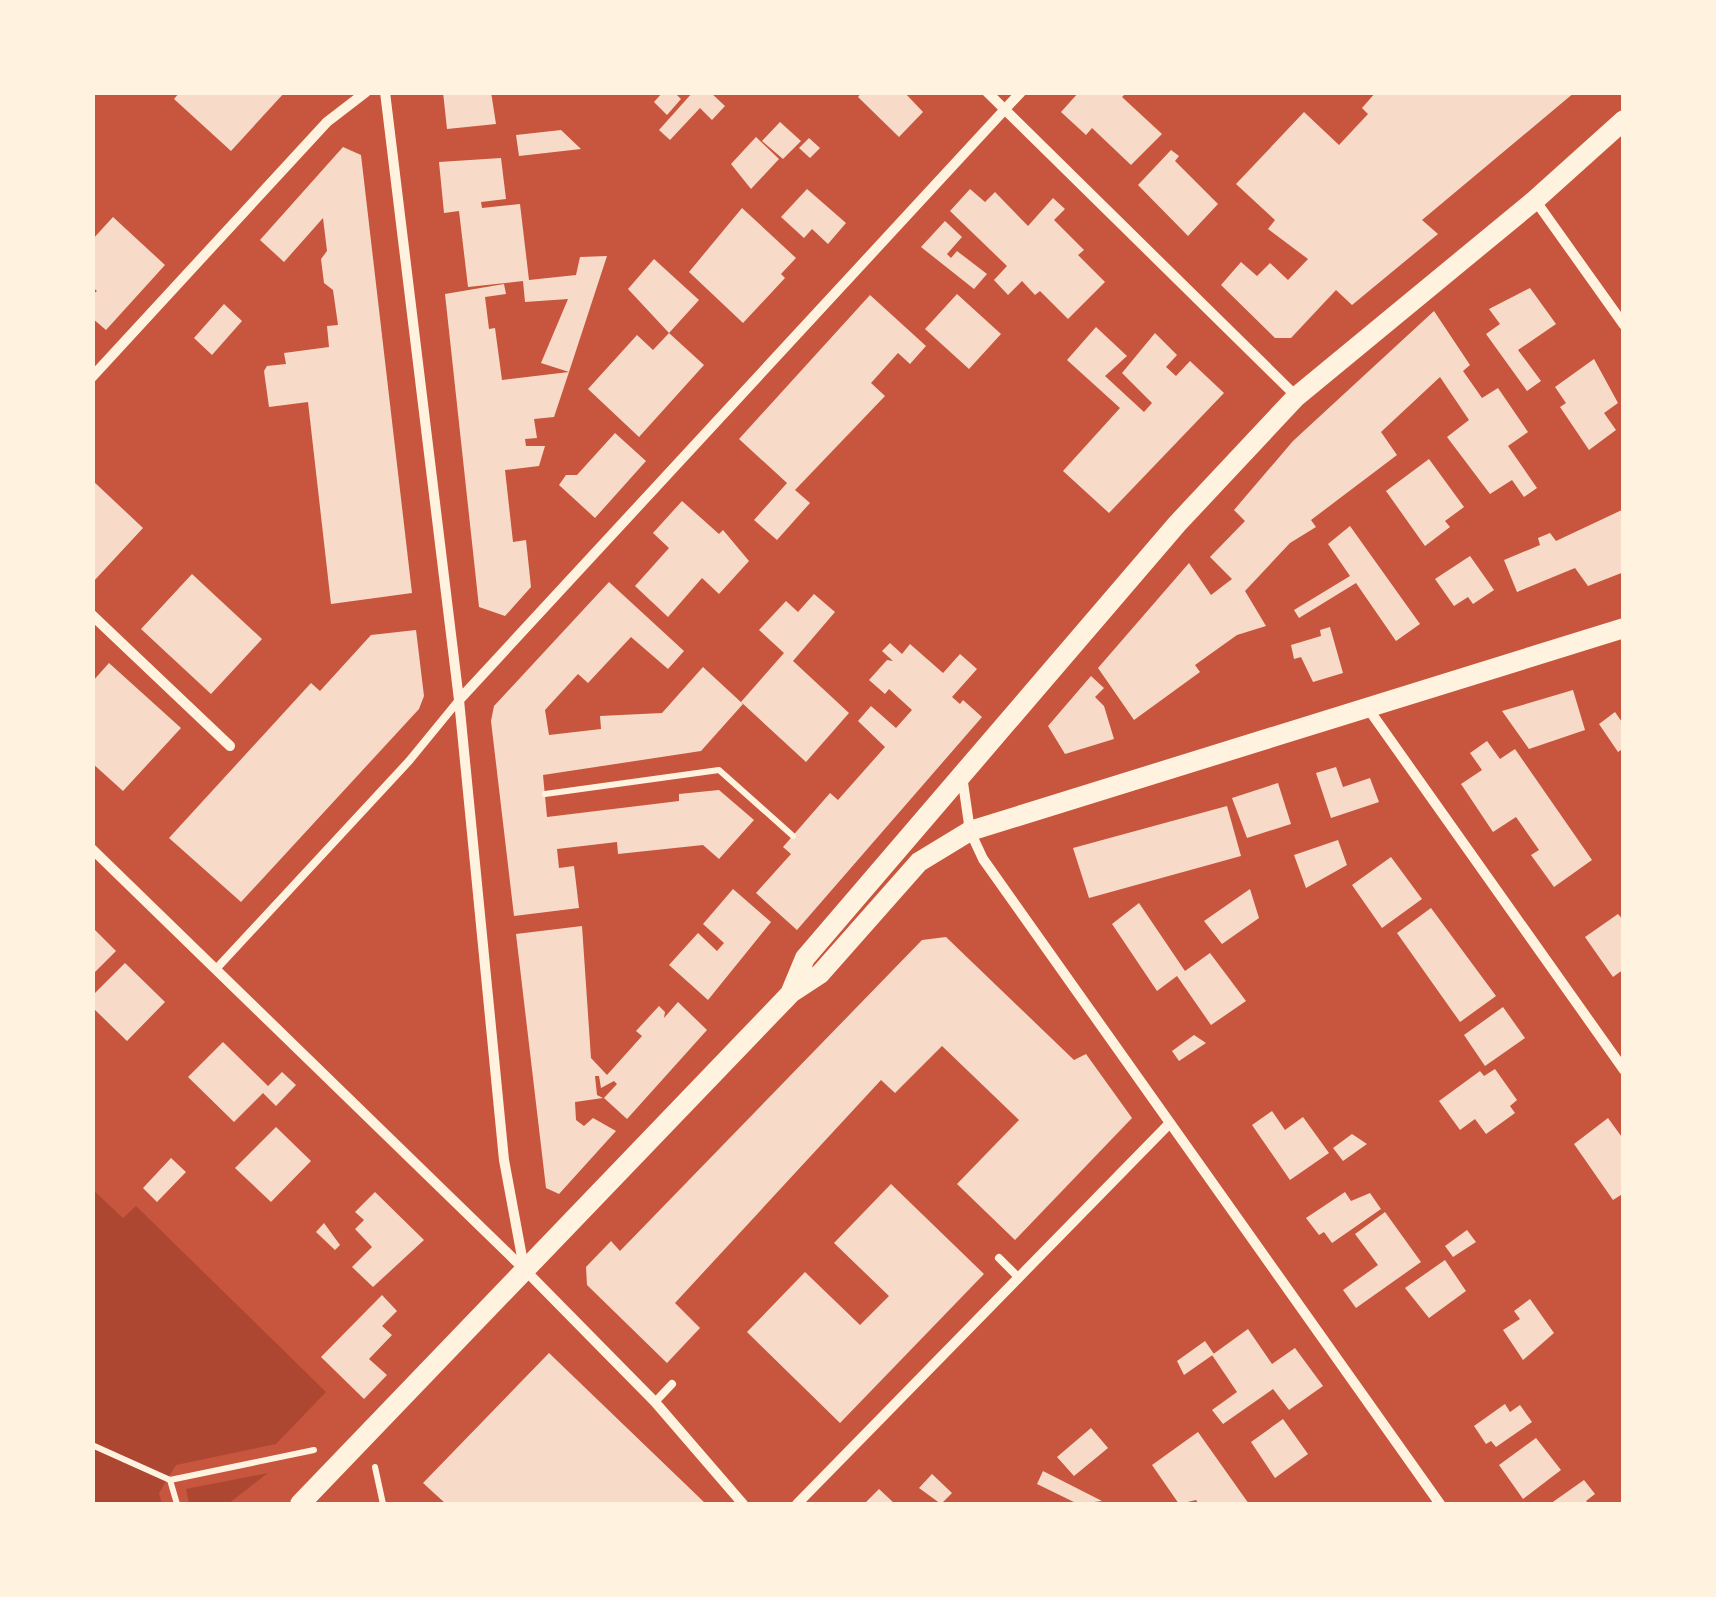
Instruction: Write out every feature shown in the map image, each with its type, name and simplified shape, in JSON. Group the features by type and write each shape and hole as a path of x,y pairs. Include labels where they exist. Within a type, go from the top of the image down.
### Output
{"main road":[{"path":"790,994 805,958 1177,524 1296,397 1535,200 1624,120"},
{"path":"300,1504 790,994 820,974 919,862 970,831 1365,705 1624,628"}],"street":[{"path":"92,377 326,122 366,92"},
{"path":"386,92 459,700 504,1160 524,1268"},
{"path":"987,92 1296,397"},
{"path":"459,700 1021,92"},
{"path":"1535,200 1624,325"},
{"path":"92,615 230,746"},
{"path":"1365,705 1624,1070"},
{"path":"962,776 970,831 983,859 1440,1504"},
{"path":"92,849 524,1268 655,1402 742,1504"},
{"path":"797,1504 1168,1125"}],"lane":[{"path":"216,969 409,761 459,700"},
{"path":"999,1258 1018,1278"},
{"path":"655,1402 672,1384"}],"path":[{"path":"545,794 719,770 793,836"},
{"path":"92,1444 170,1480 316,1450"},
{"path":"170,1480 177,1504"}],"shaded area":[{"path":"92,1189 123,1218 136,1206 326,1392 276,1444 176,1465 159,1493 162,1504 93,1504"},
{"path":"268,1473 228,1504 189,1504 186,1489"}],"building":[{"path":"180,92 285,92 231,151 174,99"},
{"path":"443,92 491,92 496,124 447,129"},
{"path":"663,92 674,92 681,99 667,115 654,102"},
{"path":"693,92 710,92 725,106 712,120 700,108 670,140 659,130"},
{"path":"862,92 904,92 923,112 899,137 858,97"},
{"path":"1079,92 1127,92 1122,97 1162,134 1131,165 1092,128 1086,135 1061,112"},
{"path":"1376,92 1575,92 1422,220 1438,234 1352,305 1336,290 1291,338 1275,338 1221,285 1241,262 1257,276 1270,263 1288,280 1308,259 1268,229 1275,220 1236,184 1304,112 1339,145 1368,114 1362,108"},
{"path":"780,122 801,141 783,159 762,141"},
{"path":"561,130 581,149 519,156 516,135"},
{"path":"756,137 779,159 751,189 731,164"},
{"path":"809,138 820,148 810,158 799,148"},
{"path":"343,147 361,155 412,593 331,604 308,402 269,407 264,371 267,366 286,364 284,353 329,347 327,326 338,325 333,290 324,283 321,259 327,251 323,218 284,262 260,240"},
{"path":"1171,150 1179,156 1175,161 1218,204 1188,236 1138,185"},
{"path":"501,158 506,199 481,202 482,208 520,204 529,280 576,275 580,257 607,256 569,372 541,363 568,299 525,302 523,281 468,287 459,211 444,213 439,162"},
{"path":"807,189 846,223 828,244 812,229 804,238 781,217"},
{"path":"970,189 985,202 995,192 1028,226 1053,198 1065,209 1054,220 1084,250 1078,255 1105,282 1068,319 1040,291 1035,295 1022,281 1008,295 994,280 1007,266 950,211"},
{"path":"742,208 796,258 781,274 785,278 743,323 689,272"},
{"path":"113,217 165,265 106,330 92,318 92,295 97,291 92,287 92,240"},
{"path":"945,221 962,237 947,254 951,258 957,251 987,274 974,289 921,247"},
{"path":"654,259 699,300 669,333 628,289"},
{"path":"504,284 506,294 485,297 489,329 495,328 502,380 569,372 554,417 534,419 537,438 525,439 526,446 545,446 539,466 505,470 513,542 526,540 531,587 505,616 479,607 445,294"},
{"path":"1530,288 1556,324 1518,350 1541,381 1527,391 1486,334 1500,324 1489,309"},
{"path":"957,294 1001,334 969,369 925,329"},
{"path":"870,295 926,346 910,364 898,353 871,383 885,396 795,490 810,503 777,540 754,520 787,483 739,439"},
{"path":"224,304 242,321 212,355 194,338"},
{"path":"1434,311 1470,365 1463,371 1482,398 1498,388 1528,432 1508,446 1537,488 1524,497 1512,480 1490,494 1447,437 1469,420 1440,377 1381,432 1397,455 1311,520 1316,527 1290,543 1245,591 1266,626 1237,635 1195,665 1200,672 1134,720 1098,668 1189,563 1211,595 1232,579 1210,557 1245,521 1234,510 1293,441"},
{"path":"1096,327 1127,356 1105,376 1144,412 1152,403 1122,373 1155,333 1177,355 1166,367 1176,376 1190,361 1224,393 1109,513 1063,471 1120,408 1067,360"},
{"path":"669,333 704,365 639,437 588,389 637,335 653,350"},
{"path":"1594,359 1618,403 1604,413 1616,430 1589,450 1560,407 1566,403 1555,387"},
{"path":"615,433 646,461 595,518 559,485 566,475 577,475"},
{"path":"1429,459 1464,507 1445,521 1450,527 1425,546 1386,491"},
{"path":"92,480 143,528 92,583"},
{"path":"682,501 719,534 723,530 749,561 719,594 702,578 668,617 635,586 669,548 653,533"},
{"path":"1624,509 1624,572 1588,586 1575,568 1517,592 1504,560 1540,545 1538,538 1550,533 1556,541"},
{"path":"1350,526 1420,624 1396,641 1356,583 1299,618 1294,610 1350,576 1328,544"},
{"path":"1470,556 1494,590 1473,604 1468,597 1454,606 1435,579"},
{"path":"192,574 262,639 211,694 141,629"},
{"path":"609,582 684,651 668,669 631,637 588,683 578,674 545,710 549,735 601,729 600,716 662,713 703,667 743,704 701,751 543,775 547,817 679,801 679,794 719,790 754,820 719,859 703,845 618,854 617,842 557,849 559,868 574,866 579,908 514,916 491,721 494,706"},
{"path":"814,594 835,612 793,661 849,713 806,762 741,702 784,653 759,630 786,601 798,612"},
{"path":"1330,627 1343,673 1313,682 1301,657 1294,659 1291,645 1321,636 1320,630"},
{"path":"416,630 424,696 419,709 241,902 169,838 311,683 320,691 371,635"},
{"path":"890,643 902,654 910,644 943,673 960,654 977,669 952,697 960,704 963,700 982,717 797,930 756,893 791,854 783,847 830,793 838,800 885,747 858,721 871,706 896,728 912,710 889,689 885,694 869,680 887,660 893,661 882,651"},
{"path":"109,663 181,728 123,791 92,763 92,682"},
{"path":"1091,676 1104,688 1095,697 1104,706 1114,739 1065,754 1048,726"},
{"path":"1573,690 1585,730 1529,749 1502,711"},
{"path":"1615,712 1624,725 1624,748 1618,752 1599,724"},
{"path":"1487,741 1500,759 1515,749 1592,860 1554,887 1531,855 1539,850 1516,817 1493,832 1461,784 1482,770 1470,753"},
{"path":"1336,767 1343,787 1370,778 1379,802 1331,818 1316,773"},
{"path":"1278,783 1291,824 1247,838 1232,798"},
{"path":"1227,806 1241,856 1089,898 1073,848"},
{"path":"1338,840 1347,865 1306,888 1294,855"},
{"path":"1391,857 1422,899 1382,928 1352,885"},
{"path":"733,889 771,922 708,1000 669,965 698,933 717,951 724,943 703,924"},
{"path":"1250,889 1259,918 1222,944 1204,921"},
{"path":"1139,903 1185,971 1210,953 1246,1001 1211,1025 1177,976 1157,991 1112,924"},
{"path":"1431,908 1496,996 1460,1022 1397,933"},
{"path":"1618,914 1624,921 1624,969 1613,977 1585,937"},
{"path":"582,926 591,1058 607,1075 642,1036 636,1031 659,1006 665,1012 664,1018 678,1002 707,1030 627,1119 604,1098 617,1084 614,1081 601,1088 599,1076 595,1076 597,1095 603,1098 575,1102 576,1120 584,1126 593,1118 616,1131 559,1194 546,1188 516,934"},
{"path":"92,927 116,951 92,975"},
{"path":"946,937 1074,1060 1086,1054 1132,1118 1015,1240 957,1184 1019,1120 942,1046 895,1093 881,1080 675,1303 700,1328 667,1363 587,1285 586,1267 611,1241 620,1251 922,940"},
{"path":"125,963 165,1002 127,1041 92,1007 92,996"},
{"path":"1503,1007 1525,1038 1485,1066 1464,1035"},
{"path":"1194,1035 1206,1043 1179,1061 1172,1051"},
{"path":"223,1042 268,1086 282,1072 296,1085 276,1106 263,1093 234,1122 188,1077"},
{"path":"1495,1069 1517,1100 1510,1106 1515,1113 1486,1134 1475,1119 1460,1130 1439,1101 1480,1071 1484,1076"},
{"path":"1272,1111 1285,1130 1303,1117 1329,1153 1290,1180 1252,1125"},
{"path":"1608,1118 1624,1140 1624,1193 1613,1200 1574,1144"},
{"path":"276,1127 311,1161 271,1202 235,1168"},
{"path":"1352,1134 1367,1144 1343,1161 1333,1148"},
{"path":"171,1158 186,1172 157,1202 143,1188"},
{"path":"891,1184 984,1274 840,1423 747,1332 805,1272 860,1325 889,1296 834,1243"},
{"path":"375,1192 424,1240 373,1287 352,1267 372,1247 355,1229 364,1220 355,1212"},
{"path":"1345,1192 1351,1201 1370,1193 1381,1209 1332,1243 1324,1232 1319,1235 1306,1218"},
{"path":"1385,1212 1421,1262 1356,1308 1343,1290 1378,1265 1355,1234"},
{"path":"324,1223 340,1245 335,1250 316,1232"},
{"path":"1467,1230 1476,1242 1453,1257 1445,1246"},
{"path":"1445,1260 1466,1291 1429,1318 1405,1288"},
{"path":"382,1295 397,1311 382,1326 392,1335 369,1359 387,1375 364,1399 321,1357"},
{"path":"1530,1299 1554,1333 1523,1360 1503,1330 1520,1319 1514,1311"},
{"path":"1248,1329 1272,1364 1295,1348 1323,1386 1289,1410 1273,1389 1223,1424 1212,1410 1237,1392 1212,1355"},
{"path":"1205,1341 1214,1354 1184,1375 1177,1361"},
{"path":"549,1353 706,1504 446,1504 423,1483"},
{"path":"1505,1404 1510,1412 1520,1405 1532,1422 1496,1447 1491,1441 1486,1444 1474,1426"},
{"path":"1283,1419 1308,1454 1275,1478 1251,1442"},
{"path":"1091,1428 1108,1448 1074,1476 1057,1457"},
{"path":"1198,1432 1249,1504 1199,1504 1196,1500 1179,1504 1152,1465"},
{"path":"1536,1438 1561,1470 1523,1499 1499,1465"},
{"path":"1043,1471 1102,1501 1078,1504 1037,1484"},
{"path":"932,1474 952,1493 941,1504 919,1488"},
{"path":"1584,1480 1595,1494 1586,1501 1589,1504 1550,1504"},
{"path":"879,1489 895,1504 864,1504"}]}
